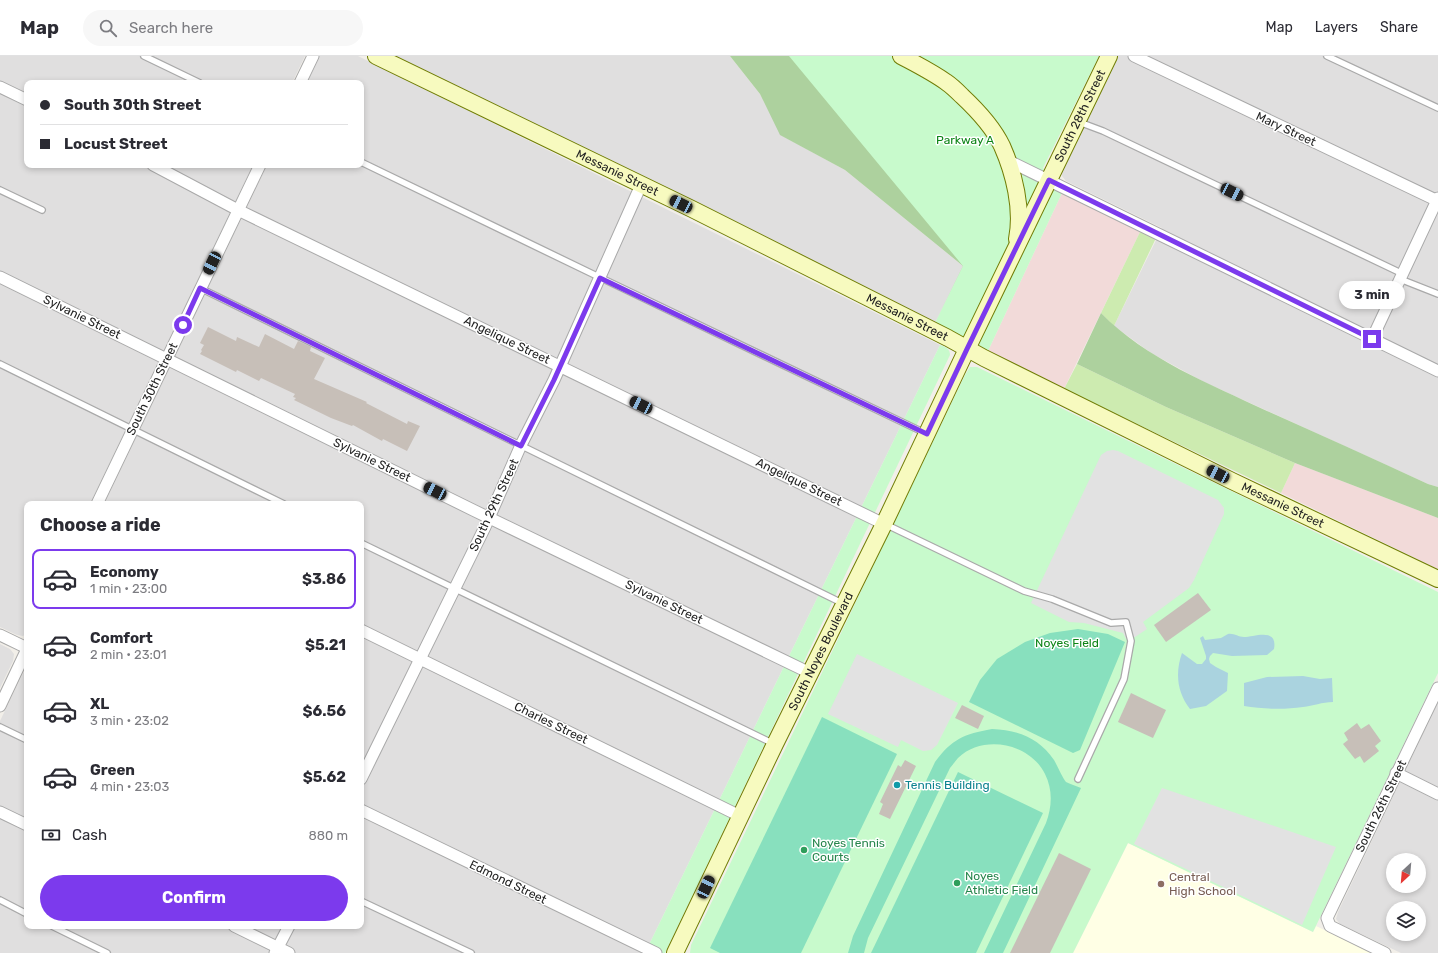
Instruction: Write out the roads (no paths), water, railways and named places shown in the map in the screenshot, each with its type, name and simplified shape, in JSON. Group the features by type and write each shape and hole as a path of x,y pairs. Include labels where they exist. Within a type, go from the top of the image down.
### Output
{"street":[{"path":"301,80 313,56"},
{"name":"Messanie Street","path":"376,56 641,184 1232,481 1438,579"},
{"path":"901,56 947,82 972,105 988,124 1001,145 1011,170 1017,197 1020,227 1014,252"},
{"name":"South 28th Street","path":"967,349 1109,56"},
{"name":"Mary Street","path":"1134,56 1438,200"},
{"path":"0,87 24,99"},
{"path":"1007,160 1438,371"},
{"name":"Angelique Street","path":"159,168 238,210 884,524"},
{"name":"South 30th Street","path":"101,501 133,429 259,168"},
{"name":"South 29th Street","path":"364,774 489,518 521,446 560,366 641,184"},
{"path":"1372,339 1438,200"},
{"name":"Sylvanie Street","path":"0,277 489,518 810,673"},
{"name":"South Noyes Boulevard","path":"675,953 775,744 884,524 967,349"},
{"name":"Charles Street","path":"364,631 740,816"},
{"path":"0,635 24,647"},
{"path":"0,706 24,654"},
{"name":"South 26th Street","path":"1385,953 1330,926 1327,918 1438,688"},
{"path":"1396,773 1438,794"},
{"name":"Edmond Street","path":"364,811 656,953"},
{"path":"0,812 24,824"},
{"path":"239,929 277,950 289,953"},
{"path":"277,950 287,929"}],"lane":[{"path":"144,56 194,80"},
{"path":"1327,56 1438,108"},
{"path":"1078,122 1103,131 1438,294"},
{"path":"364,163 927,434"},
{"path":"0,190 42,210"},
{"path":"200,288 844,604"},
{"path":"0,364 278,501"},
{"path":"884,524 1024,591 1052,599 1111,623 1126,622 1131,641 1124,679 1078,779"},
{"path":"364,544 775,744"},
{"path":"0,727 24,739"},
{"path":"0,900 24,912"},
{"path":"364,902 471,953"},
{"path":"58,929 107,953"}],"water":[{"path":"1228,634 1244,637 1259,635 1269,636 1274,642 1274,649 1267,655 1232,656 1213,653 1209,659 1210,663 1228,673 1227,691 1206,706 1190,709 1182,696 1178,682 1178,668 1182,653 1197,664 1202,664 1206,659 1206,656 1200,638 1203,636 1205,640 1221,638"},
{"path":"1303,676 1320,679 1332,678 1333,702 1288,709 1244,706 1244,683 1267,677"}],"place":[{"name":"Tennis Building","path":"897,785"},
{"name":"Noyes Tennis Courts","path":"804,850"},
{"name":"Noyes Athletic Field","path":"957,883"},
{"name":"Central High School","path":"1161,884"}],"park label":[{"name":"Parkway A","path":"965,140"},
{"name":"Noyes Field","path":"1067,643"}]}
